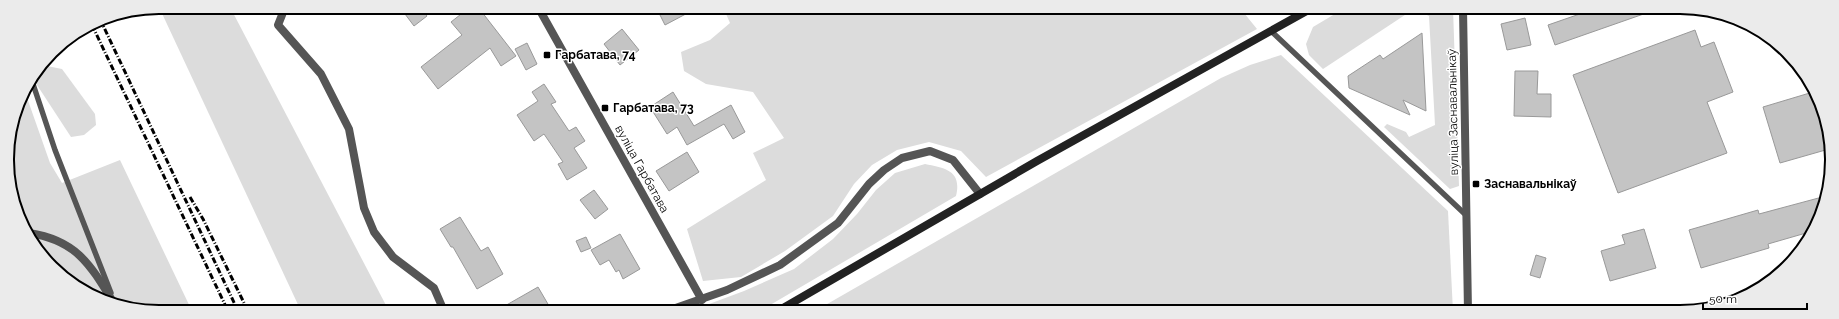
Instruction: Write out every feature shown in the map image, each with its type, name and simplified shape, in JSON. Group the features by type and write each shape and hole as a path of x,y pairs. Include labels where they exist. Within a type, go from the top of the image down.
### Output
{"main road":[{"path":"788,305 980,194 1301,14"}],"street":[{"path":"282,14 278,25 321,74 349,129 364,208 374,232 393,257 434,288 441,305"},
{"name":"вуліца Гарбатава","path":"542,14 702,300"},
{"name":"вуліца Заснавальнікаў","path":"1463,14 1468,305"},
{"path":"686,305 702,300 756,277 780,265 808,247 838,223 869,184 884,170 902,158 930,151 953,160 980,194"},
{"path":"35,234 58,240 72,248 85,260 110,296"}],"lane":[{"path":"1271,31 1467,216"},
{"path":"34,86 55,150 112,297"}],"shaded area":[{"path":"162,14 234,14 386,305 298,305"},
{"path":"726,14 1245,14 1257,29 986,177 961,151 929,142 897,150 872,165 854,184 833,216 785,251 741,277 703,281 687,229 766,180 753,153 784,138 753,92 706,84 684,71 681,52 710,40 730,23"},
{"path":"1335,14 1406,14 1323,69 1309,55 1306,44 1313,27"},
{"path":"1425,14 1453,14 1459,186 1450,189 1384,127 1387,124 1406,132 1409,137 1435,125 1429,16"},
{"path":"1281,55 1448,211 1453,305 825,305 1221,78 1250,65"},
{"path":"48,66 62,69 95,114 96,125 84,135 71,137 37,85 37,82"},
{"path":"27,99 50,163 62,183 120,160 189,305 141,304 104,294 87,286 71,275 44,248 33,232 25,215 15,178 15,141 19,122"},
{"path":"925,164 946,169 951,172 957,181 956,196 770,305 706,305 744,291 794,269 833,239 857,214 876,190 895,173"}],"building":[{"path":"405,14 425,14 427,16 414,26"},
{"path":"461,14 483,14 516,56 501,66 490,48 438,89 421,67 462,35 451,22"},
{"path":"660,14 686,14 665,25"},
{"path":"1580,14 1644,14 1555,45 1548,25"},
{"path":"1525,18 1531,45 1507,50 1501,24"},
{"path":"622,29 639,50 620,65 604,44"},
{"path":"1695,30 1701,47 1714,42 1733,92 1707,102 1727,153 1618,193 1573,75"},
{"path":"1422,33 1426,111 1403,100 1410,115 1349,88 1348,76 1380,55 1383,59"},
{"path":"527,43 537,64 526,70 515,49"},
{"path":"1515,71 1538,71 1537,94 1551,94 1551,117 1514,116"},
{"path":"544,84 556,102 551,104 569,131 576,127 585,141 574,148 587,168 567,180 558,164 563,162 544,134 534,141 517,115 538,101 532,92"},
{"path":"673,92 694,126 731,105 745,132 733,139 724,124 687,145 677,127 667,134 650,107"},
{"path":"1809,93 1820,122 1825,150 1780,163 1763,107"},
{"path":"687,152 699,172 669,191 656,171"},
{"path":"594,190 608,209 595,219 580,200"},
{"path":"1820,198 1814,215 1805,233 1768,244 1769,248 1701,268 1689,230 1758,210 1759,214"},
{"path":"460,217 481,251 488,247 503,274 477,289 453,247 451,247 440,229"},
{"path":"1644,229 1656,268 1610,281 1601,251 1625,244 1622,235"},
{"path":"620,234 640,269 623,279 619,270 616,272 609,260 600,265 591,250"},
{"path":"586,237 591,248 581,252 576,241"},
{"path":"1536,255 1546,258 1540,278 1530,275"},
{"path":"538,287 548,305 506,305"}],"railway":[{"path":"103,25 235,305"},
{"path":"94,29 225,305"},
{"path":"190,197 203,219 245,305"}],"place":[{"name":"Гарбатава, 74","path":"547,55"},
{"name":"Гарбатава, 73","path":"605,108"},
{"name":"Заснавальнікаў","path":"1476,184"}]}
